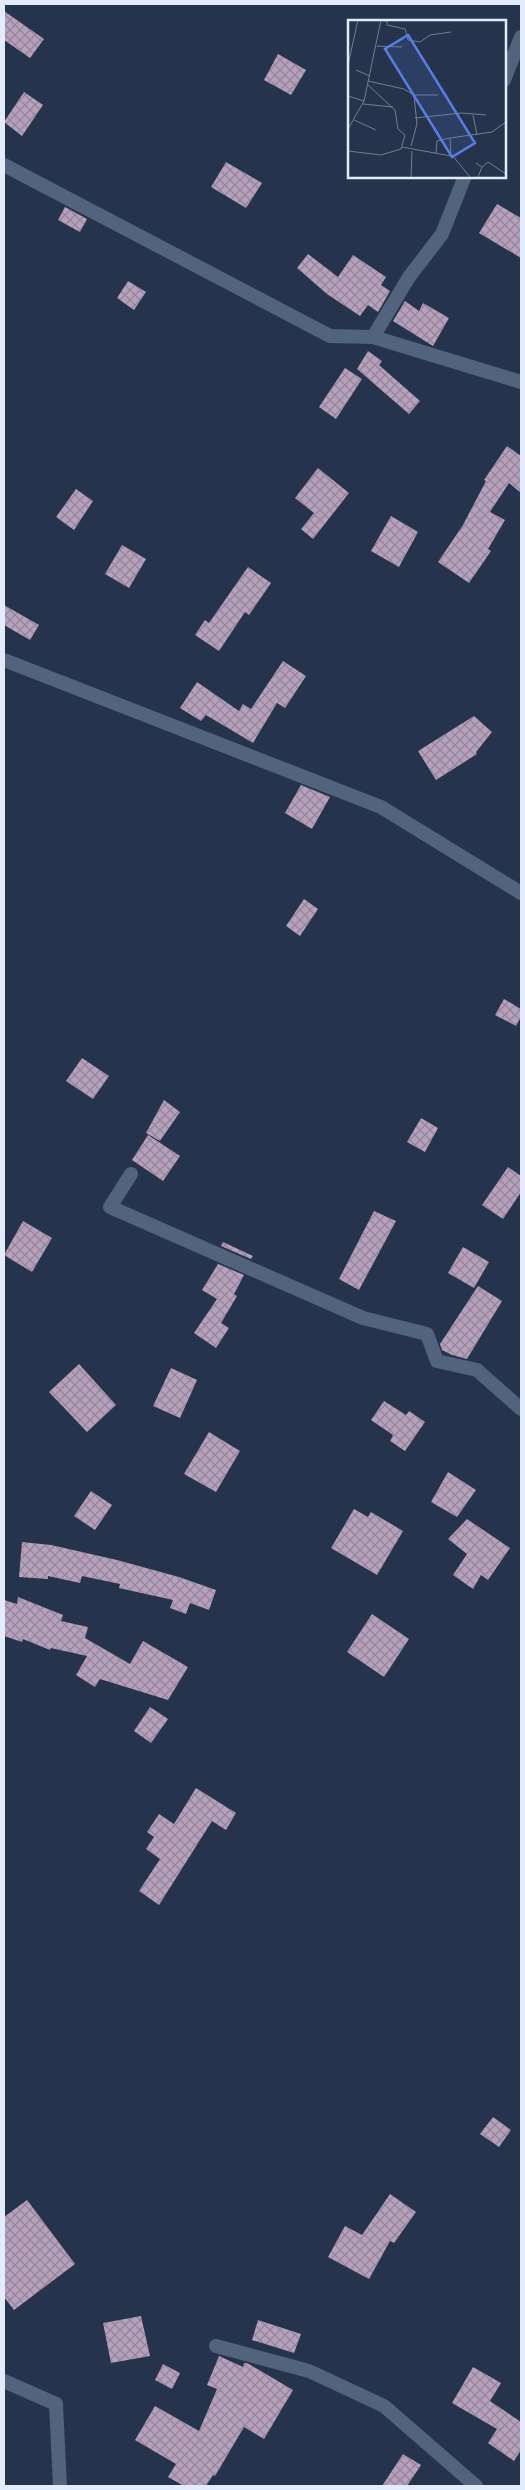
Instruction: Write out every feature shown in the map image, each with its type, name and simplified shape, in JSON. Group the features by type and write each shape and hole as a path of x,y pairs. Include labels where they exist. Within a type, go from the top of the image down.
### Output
{"street":[{"path":"505,77 521,37"},
{"path":"4,165 330,336 373,337 521,382"},
{"path":"373,337 409,277 442,234 464,178"},
{"path":"4,660 381,807 521,893"},
{"path":"131,1174 110,1207 363,1318 427,1334 437,1361 477,1370 521,1409"},
{"path":"216,2346 309,2371 384,2406 476,2486"},
{"path":"4,2381 56,2404 60,2486"}],"building":[{"path":"4,11 44,39 30,58 4,40"},
{"path":"278,54 306,70 291,95 264,80"},
{"path":"24,92 43,105 22,136 4,122"},
{"path":"226,162 262,183 246,208 211,187"},
{"path":"497,204 521,218 521,258 479,233"},
{"path":"65,207 87,219 80,232 58,220"},
{"path":"308,254 338,277 353,255 386,277 381,285 390,291 378,312 368,305 360,316 327,294 297,268"},
{"path":"128,281 146,292 134,310 117,298"},
{"path":"405,301 419,311 423,303 449,318 433,346 393,321"},
{"path":"368,351 382,361 379,365 420,401 409,414 357,369"},
{"path":"345,368 362,379 336,419 319,407"},
{"path":"507,446 521,456 521,493 509,483 490,512 505,520 488,549 491,551 469,583 438,562 463,525 486,481 484,480"},
{"path":"318,468 349,493 313,539 301,529 314,513 295,498"},
{"path":"76,489 93,501 74,530 56,517"},
{"path":"391,516 418,532 399,567 371,551"},
{"path":"122,545 146,559 129,588 105,574"},
{"path":"248,567 271,583 249,615 245,612 219,651 195,635 205,620 209,623"},
{"path":"4,605 39,625 30,640 4,625"},
{"path":"283,661 306,676 285,708 277,703 253,743 206,715 201,721 180,708 197,682 239,711 243,704 251,709"},
{"path":"474,716 492,732 476,752 477,754 436,780 418,751"},
{"path":"301,785 330,797 312,829 285,813"},
{"path":"304,899 318,909 300,936 286,926"},
{"path":"504,999 521,1009 521,1017 516,1026 495,1015"},
{"path":"82,1058 109,1076 93,1099 66,1081"},
{"path":"164,1100 180,1112 160,1141 146,1133"},
{"path":"421,1118 438,1128 425,1152 407,1142"},
{"path":"148,1135 180,1156 163,1181 132,1160"},
{"path":"508,1167 521,1176 521,1192 503,1219 482,1205"},
{"path":"374,1211 396,1221 359,1290 339,1279"},
{"path":"23,1221 52,1238 32,1272 4,1255"},
{"path":"223,1242 253,1256 251,1259 221,1246"},
{"path":"463,1247 489,1262 474,1288 448,1273"},
{"path":"218,1264 244,1275 234,1294 237,1296 221,1323 229,1328 216,1348 194,1333 217,1299 202,1290"},
{"path":"478,1286 502,1301 467,1359 442,1350 440,1344"},
{"path":"79,1364 116,1405 87,1432 49,1392"},
{"path":"171,1368 197,1380 180,1418 153,1406"},
{"path":"384,1401 406,1415 409,1411 425,1422 405,1451 390,1441 393,1435 371,1420"},
{"path":"209,1432 240,1451 216,1492 184,1474"},
{"path":"448,1472 476,1490 457,1517 431,1502"},
{"path":"91,1491 112,1505 95,1530 74,1516"},
{"path":"354,1509 368,1517 371,1512 403,1531 377,1575 331,1548"},
{"path":"467,1519 510,1548 488,1580 481,1575 473,1589 453,1575 467,1554 448,1539"},
{"path":"22,1542 51,1545 117,1560 179,1577 216,1590 209,1610 190,1603 186,1614 170,1608 173,1600 119,1588 120,1584 82,1576 80,1583 48,1576 48,1579 19,1577"},
{"path":"18,1597 63,1615 61,1621 88,1627 85,1638 130,1664 143,1641 188,1667 168,1700 100,1679 95,1687 76,1675 87,1656 51,1648 50,1650 23,1639 22,1642 4,1636 4,1600 17,1604"},
{"path":"372,1614 409,1639 384,1677 347,1652"},
{"path":"150,1707 168,1719 151,1743 134,1731"},
{"path":"196,1788 236,1813 226,1830 212,1821 159,1905 139,1891 160,1859 146,1849 154,1837 147,1832 159,1814 174,1824"},
{"path":"493,2117 511,2130 499,2147 480,2134"},
{"path":"390,2194 416,2212 394,2243 390,2241 369,2279 328,2257 345,2226 362,2235"},
{"path":"27,2200 75,2264 14,2310 4,2297 4,2217"},
{"path":"141,2316 150,2356 111,2363 103,2323"},
{"path":"258,2320 301,2334 294,2353 252,2340"},
{"path":"219,2356 243,2367 244,2363 247,2363 293,2390 264,2439 244,2427 215,2476 213,2475 206,2486 184,2486 168,2477 176,2464 135,2440 155,2406 199,2431 217,2389 207,2385"},
{"path":"163,2364 180,2373 172,2389 155,2380"},
{"path":"473,2367 501,2383 490,2401 521,2422 521,2450 514,2461 488,2443 497,2429 452,2403"},
{"path":"403,2454 421,2465 407,2486 382,2486"}]}
